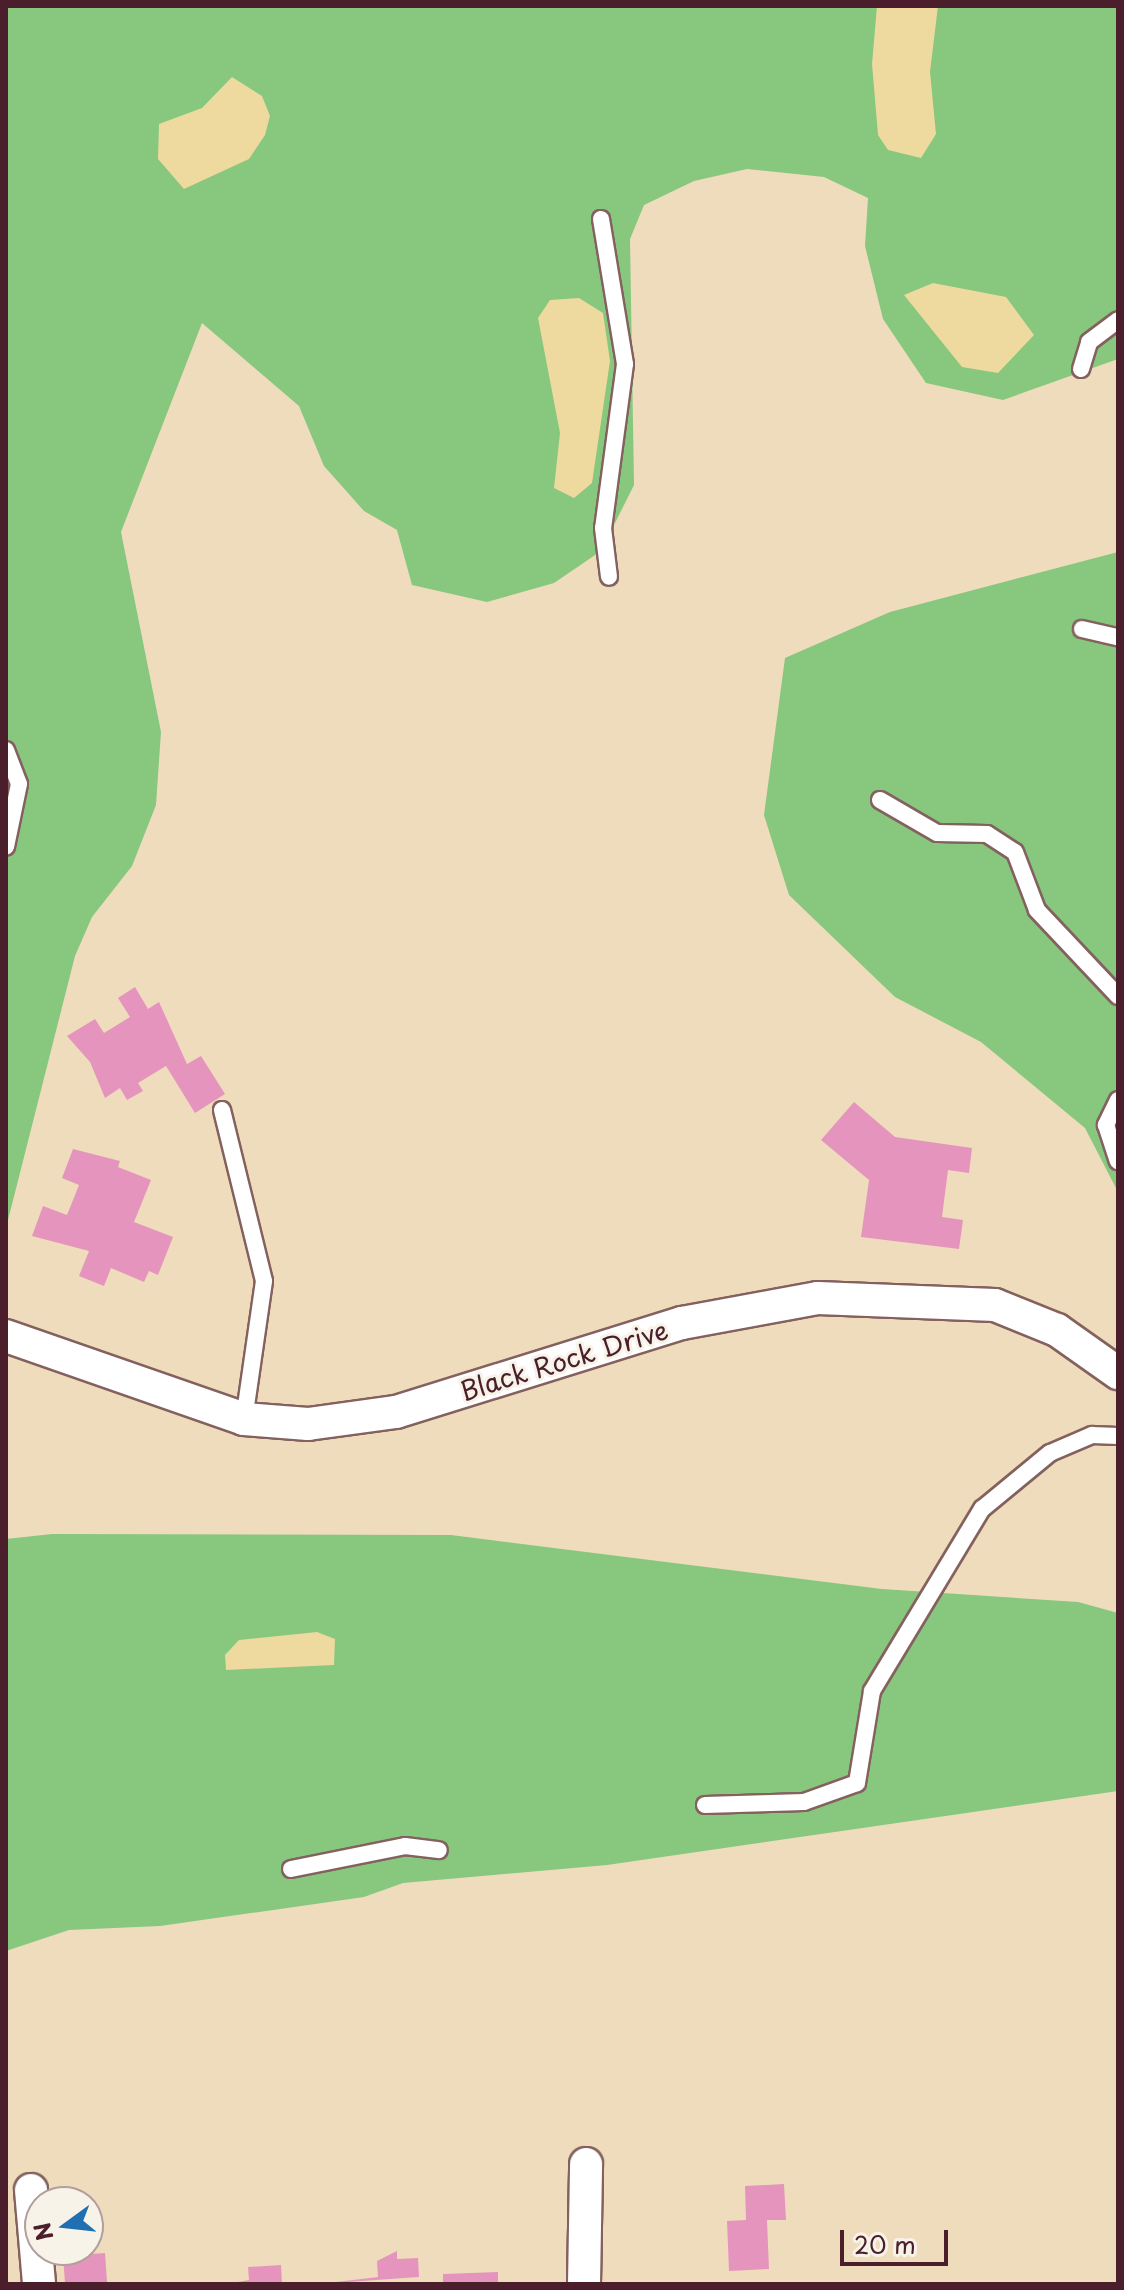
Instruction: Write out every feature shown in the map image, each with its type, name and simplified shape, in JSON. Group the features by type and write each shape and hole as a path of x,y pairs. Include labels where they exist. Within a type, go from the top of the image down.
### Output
{"street":[{"name":"Black Rock Drive","path":"6,1336 244,1419 351,1422 682,1323 818,1298 995,1305 1057,1330 1118,1373"},
{"path":"584,2284 586,2164"}],"lane":[{"path":"601,219 625,364 603,528 609,577"},
{"path":"1081,369 1089,342 1118,320"},
{"path":"1082,629 1118,637"},
{"path":"6,750 19,784 6,847"},
{"path":"880,800 937,833 987,834 1015,852 1037,910 1118,996"},
{"path":"1118,1100 1106,1125 1118,1161"},
{"path":"222,1110 264,1281 244,1419"},
{"path":"705,1805 804,1802 857,1783 872,1691 982,1509 1050,1453 1092,1435 1118,1436"},
{"path":"291,1869 405,1846 439,1850"}],"green space":[{"path":"6,6 1118,6 1118,359 1003,400 926,383 883,319 865,246 868,198 824,177 747,169 694,181 644,205 630,239 634,485 601,551 554,583 487,602 412,585 397,530 364,511 324,466 299,406 202,323 121,532 161,732 156,805 132,866 92,917 75,956 6,1228"},
{"path":"1118,552 1118,1192 1085,1128 981,1042 895,997 789,895 764,815 785,658 890,612"},
{"path":"52,1534 451,1535 882,1589 1078,1602 1118,1613 1118,1791 607,1865 403,1883 364,1897 160,1926 69,1930 6,1951 6,1539"}],"sand":[{"path":"877,6 938,6 930,72 936,134 921,158 888,150 878,135 872,64"},
{"path":"232,77 262,96 270,116 265,135 249,159 184,189 158,159 159,124 202,108"},
{"path":"933,283 1006,297 1034,335 998,373 962,367 904,295"},
{"path":"579,298 603,313 610,361 592,483 574,498 554,488 560,433 538,318 550,300"},
{"path":"317,1632 335,1639 334,1665 226,1670 225,1655 239,1640"}],"building":[{"path":"135,987 148,1009 159,1002 187,1064 201,1056 225,1094 195,1113 166,1066 138,1083 143,1091 127,1100 120,1088 105,1098 90,1062 67,1036 95,1019 104,1033 130,1017 118,998"},
{"path":"854,1102 895,1137 972,1148 969,1173 948,1170 942,1217 963,1220 959,1249 861,1237 869,1180 821,1140"},
{"path":"73,1149 120,1161 118,1167 151,1180 134,1222 173,1237 158,1275 149,1271 144,1282 111,1268 104,1286 79,1276 89,1251 32,1236 43,1206 67,1215 79,1185 62,1178"},
{"path":"784,2184 786,2220 767,2220 769,2269 729,2271 727,2221 746,2220 745,2186"},
{"path":"397,2251 397,2259 418,2258 419,2277 319,2284 378,2277 377,2261"},
{"path":"105,2253 107,2284 65,2284 64,2266 104,2266"},
{"path":"281,2265 282,2284 227,2284 249,2280 248,2267"},
{"path":"498,2272 498,2284 443,2284 443,2274"}]}
